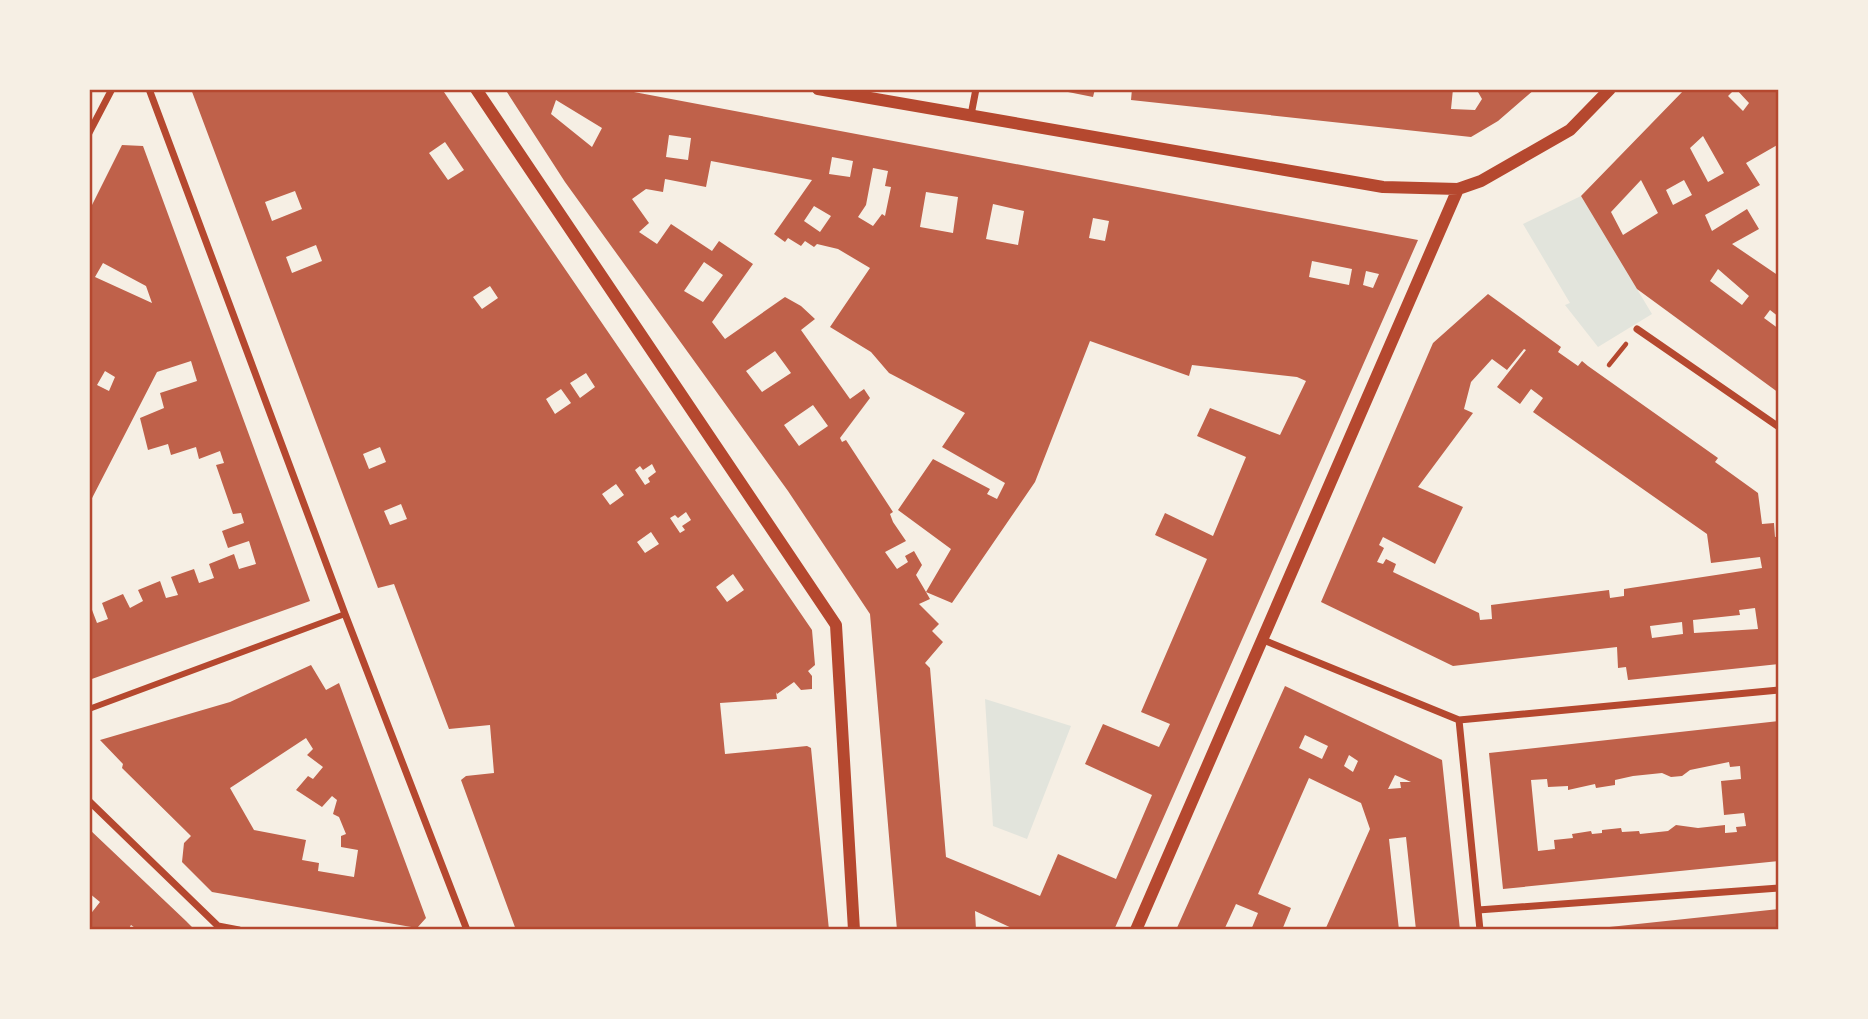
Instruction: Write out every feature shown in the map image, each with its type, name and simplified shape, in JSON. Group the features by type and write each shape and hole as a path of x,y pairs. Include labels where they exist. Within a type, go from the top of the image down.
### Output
{"street":[{"path":"89,134 112,89"},
{"path":"149,89 345,614 467,930"},
{"path":"476,89 836,625 854,930"},
{"path":"818,89 1383,187 1458,189 1480,181 1570,130 1611,89"},
{"path":"971,115 976,89"},
{"path":"1136,930 1458,189"},
{"path":"1637,329 1779,427"},
{"path":"89,709 345,614"},
{"path":"1261,638 1459,720 1779,690"},
{"path":"1459,720 1480,930"},
{"path":"89,801 218,926 239,930"},
{"path":"1478,910 1779,888"}],"path":[{"path":"1609,365 1637,329"}],"shaded area":[{"path":"1581,196 1652,314 1598,347 1565,305 1570,303 1523,224"},
{"path":"985,699 1071,726 1027,839 993,826"}],"building":[{"path":"191,89 442,89 812,630 815,665 808,671 812,676 812,689 801,690 794,682 777,694 776,692 777,699 720,703 725,754 807,746 811,748 829,930 516,930 461,780 466,776 494,773 490,725 449,729 394,584 378,588","holes":["445,142 464,170 448,180 429,153","295,191 302,209 272,221 265,202","316,245 322,261 292,273 286,257","490,286 498,298 482,309 473,297","586,373 595,387 580,398 570,383","561,389 571,403 555,414 546,399","380,447 386,462 369,469 363,454","652,464 656,472 648,478 650,482 645,485 635,470 640,466 643,470","616,484 624,495 610,505 602,494","401,504 407,519 390,525 384,511","686,512 691,520 682,526 685,530 680,533 670,518 675,515 678,518","651,532 659,544 645,553 637,542","733,574 744,590 727,602 716,587"]},
{"path":"505,89 618,89 1418,240 1114,930 1016,930 975,911 976,930 897,930 870,614 788,491 565,182","holes":["556,100 602,128 592,147 551,114","669,135 691,138 688,160 666,157","832,157 853,161 850,177 829,174","711,161 812,180 774,234 785,242 788,238 801,246 805,241 814,247 817,244 838,249 870,268 830,327 871,352 889,373 965,413 942,447 1005,483 997,499 987,494 990,489 933,459 898,510 951,549 926,592 916,575 922,565 914,551 905,556 908,562 897,569 885,552 906,541 893,522 890,514 893,512 846,440 842,442 840,438 870,398 864,389 850,399 801,330 815,319 801,306 785,297 725,339 712,322 753,264 719,241 712,251 671,224 657,244 639,232 649,223 632,199 646,189 663,192 665,179 706,187","873,168 888,171 885,186 891,187 885,216 882,214 873,226 858,217 866,205","926,192 958,197 953,233 920,227","993,204 1024,211 1018,245 986,239","814,206 831,216 820,232 804,221","1093,218 1109,221 1105,241 1089,238","1312,261 1352,269 1349,285 1309,277","704,262 723,275 703,302 684,291","1366,271 1379,274 1373,288 1363,285","1090,341 1189,376 1192,365 1297,377 1306,381 1280,435 1210,408 1197,436 1246,457 1213,536 1165,513 1155,535 1207,559 1141,712 1170,724 1159,747 1103,724 1085,764 1152,795 1116,879 1058,854 1040,896 946,857 930,668 925,663 943,642 932,631 939,624 919,604 930,599 926,592 952,603 1035,482","775,351 791,373 762,392 746,371","813,405 828,426 799,446 784,425"]},
{"path":"1053,89 1095,89 1093,97"},
{"path":"1132,89 1453,89 1451,109 1475,110 1482,99 1478,92 1457,89 1535,89 1498,121 1471,137 1131,100"},
{"path":"1685,89 1735,89 1728,96 1743,111 1749,103 1736,89 1779,89 1779,144 1746,163 1760,185 1705,215 1712,231 1747,209 1759,229 1732,244 1779,276 1779,317 1770,310 1764,318 1779,329 1779,393 1637,289 1581,196","holes":["1703,136 1724,173 1708,182 1690,148","1641,180 1658,213 1623,235 1611,212","1684,180 1692,195 1673,205 1666,190","1718,269 1749,296 1742,305 1710,281"]},
{"path":"122,145 143,146 310,601 89,680 89,602 97,623 108,619 102,603 123,594 130,608 143,601 138,590 160,581 166,598 178,595 171,577 194,569 199,583 214,578 209,564 234,554 239,569 256,564 249,541 228,548 222,531 244,523 241,513 233,514 216,465 224,463 220,451 199,459 196,447 171,455 168,444 148,450 140,418 164,408 160,393 197,381 191,361 157,372 89,504 89,211","holes":["103,263 146,286 152,303 95,277","105,371 115,377 109,391 97,385"]},
{"path":"1488,294 1561,347 1558,352 1578,366 1582,361 1718,458 1715,462 1758,493 1762,524 1774,523 1775,537 1779,536 1779,664 1628,680 1626,667 1618,668 1617,647 1453,666 1321,602 1433,343","holes":["1524,349 1526,350 1497,387 1520,404 1531,389 1543,398 1533,412 1707,534 1711,563 1760,557 1762,568 1624,589 1624,596 1610,598 1609,590 1491,605 1492,619 1480,620 1479,613 1393,572 1396,564 1386,559 1383,564 1377,562 1384,548 1379,545 1383,537 1435,564 1463,507 1418,487 1473,413 1464,409 1471,382 1492,359 1507,370","1755,608 1758,629 1694,633 1693,620 1740,615 1739,610","1682,622 1683,634 1652,638 1650,626"]},
{"path":"311,665 326,690 339,683 426,918 417,928 212,892 182,862 184,843 191,836 122,768 123,764 100,740 230,702","holes":["306,738 313,749 307,755 323,767 313,779 308,776 296,790 322,807 332,796 337,800 333,814 339,817 346,834 341,836 341,847 358,850 354,877 318,871 319,863 302,860 306,840 254,830 230,788"]},
{"path":"1285,686 1442,760 1460,930 1416,930 1406,837 1389,839 1399,930 1325,930 1370,829 1361,803 1309,778 1258,894 1291,908 1282,930 1251,930 1258,913 1236,904 1224,930 1176,930","holes":["1305,735 1328,746 1322,759 1299,748","1349,755 1358,761 1353,772 1344,766","1395,775 1411,782 1400,782 1401,788 1388,789"]},
{"path":"1779,721 1779,861 1503,889 1489,753","holes":["1729,762 1730,767 1740,766 1741,779 1721,781 1724,815 1744,813 1746,826 1736,827 1737,832 1725,833 1725,825 1698,828 1676,825 1668,831 1640,834 1639,831 1622,832 1621,828 1602,830 1602,833 1592,834 1591,831 1572,834 1573,838 1554,840 1555,849 1538,851 1531,780 1547,779 1548,787 1568,786 1568,790 1595,784 1596,788 1615,785 1615,780 1633,776 1662,773 1671,777 1682,776 1690,770"]},
{"path":"89,829 195,930 138,930 131,925 128,930 89,930 89,916 100,902 89,893"},
{"path":"1779,909 1779,930 1600,930 1600,928"}]}
